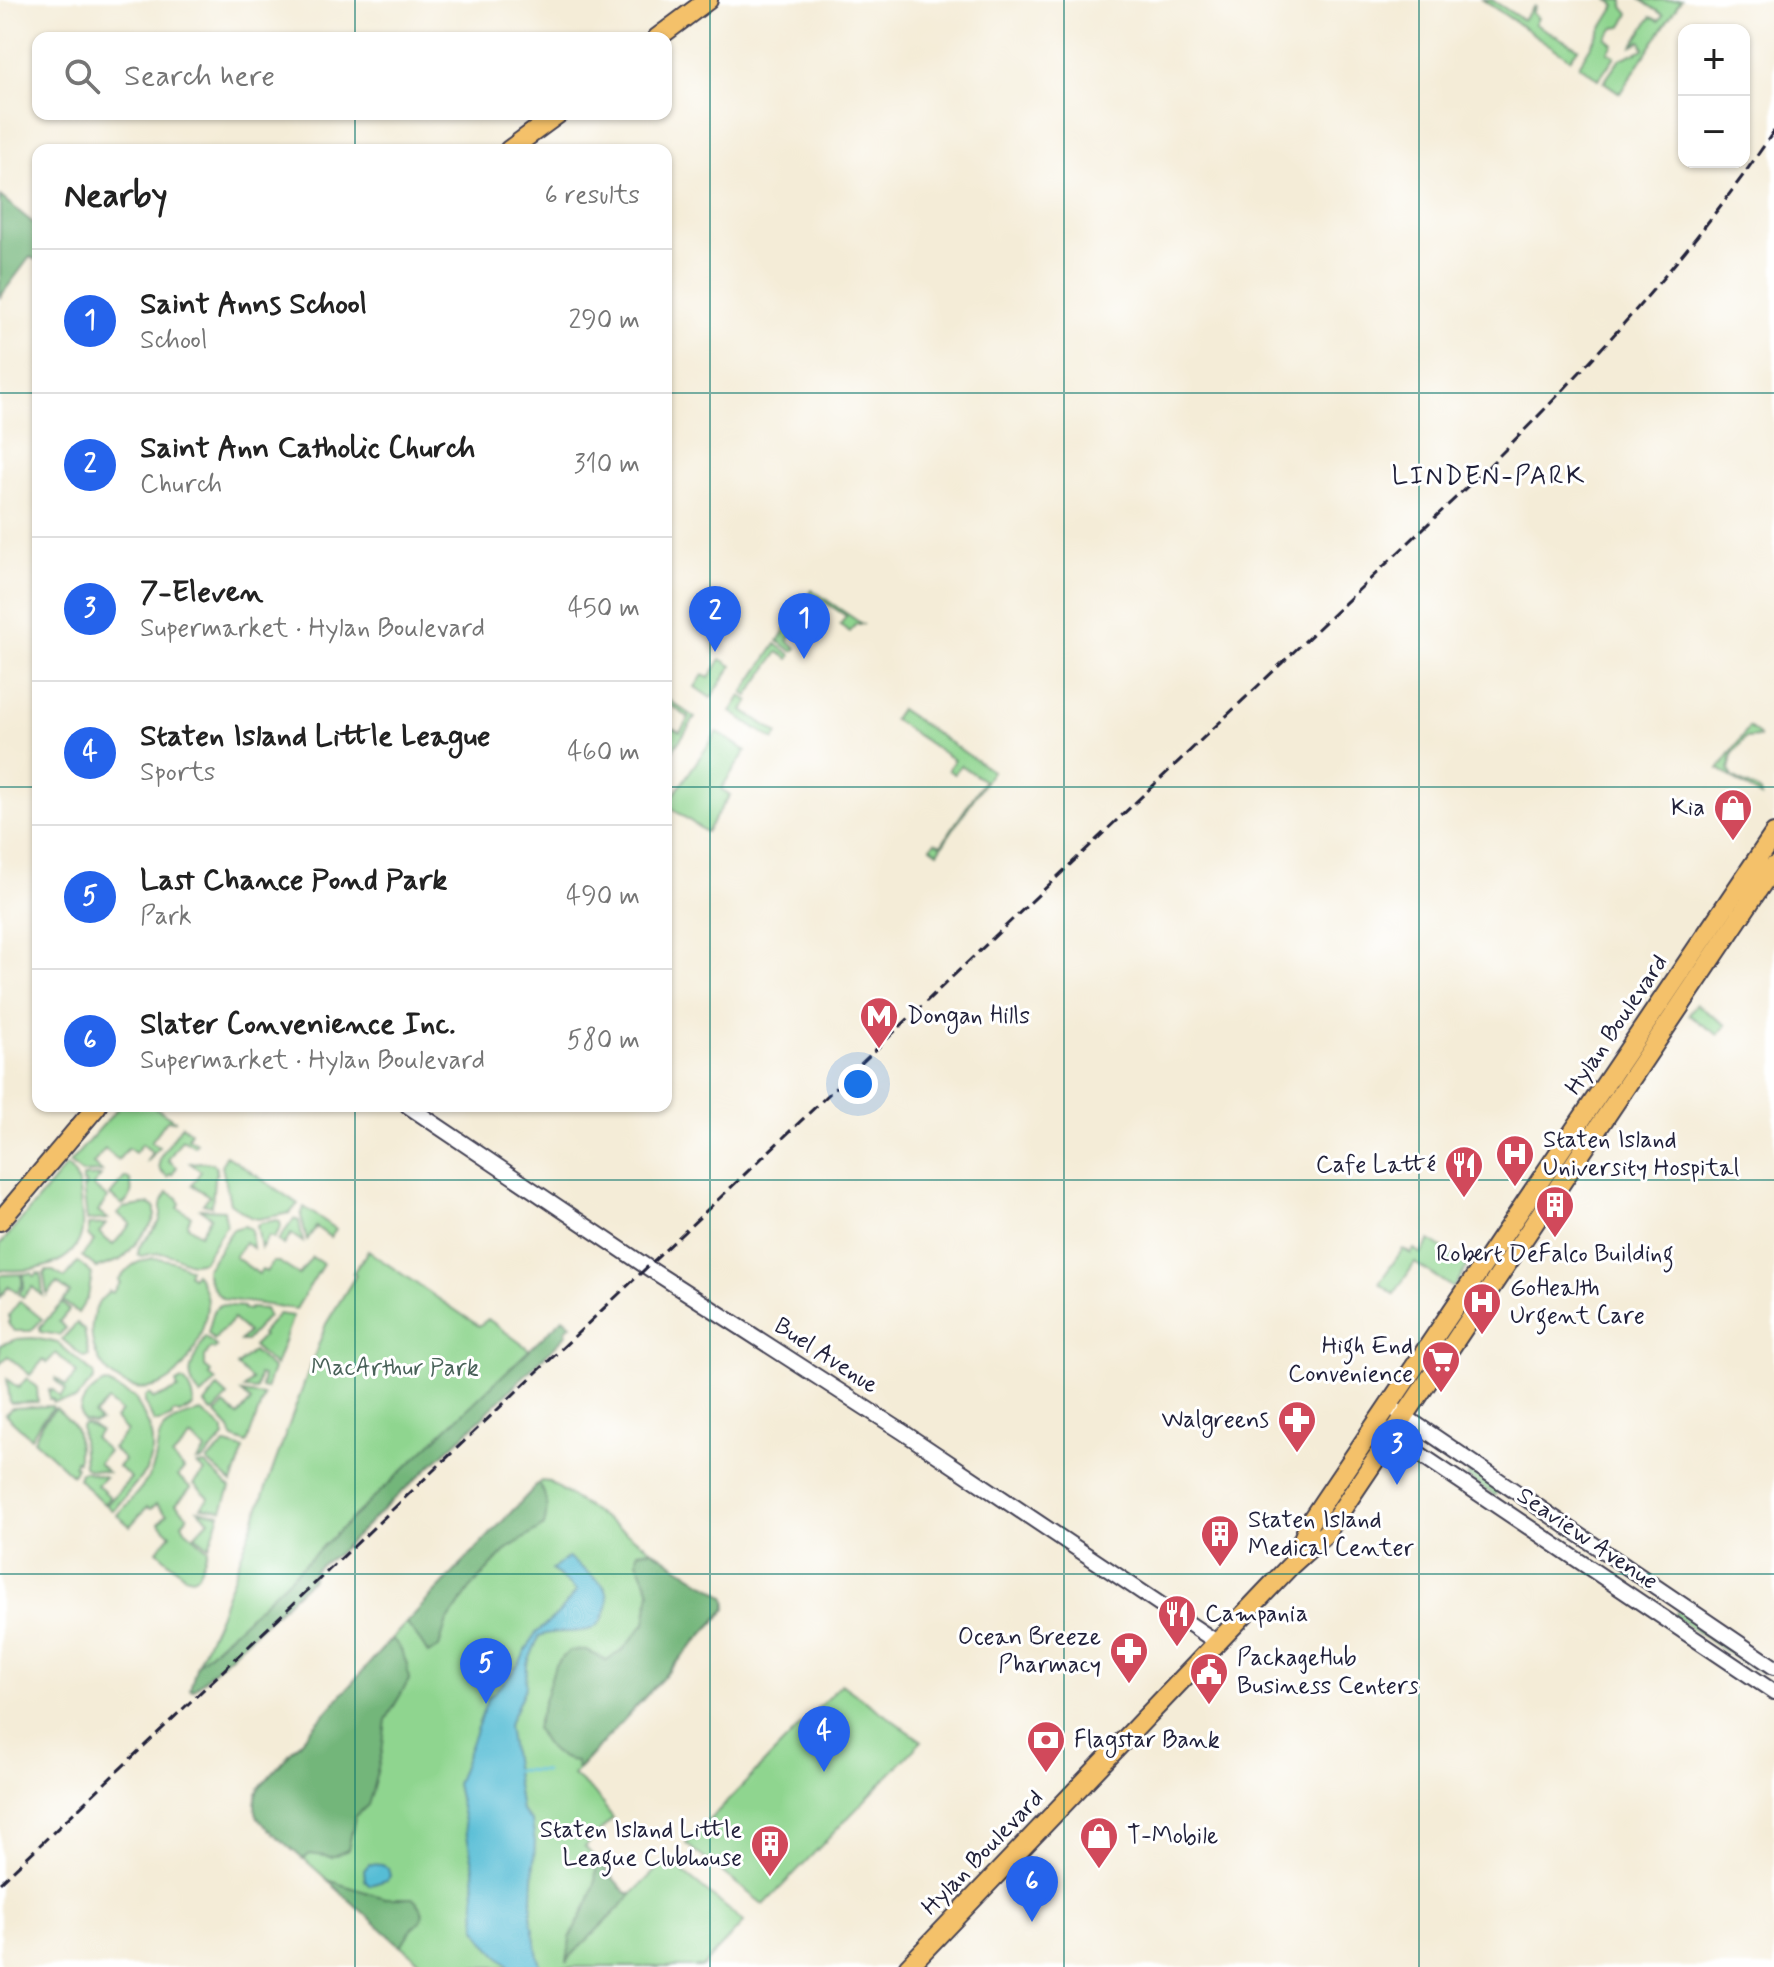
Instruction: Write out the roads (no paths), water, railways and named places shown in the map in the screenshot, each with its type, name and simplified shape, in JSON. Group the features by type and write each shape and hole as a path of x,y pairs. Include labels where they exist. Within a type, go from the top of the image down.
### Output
{"main road":[{"path":"665,32 708,0"},
{"path":"517,144 550,120"},
{"name":"Hylan Boulevard","path":"1292,1564 1310,1522 1774,834"},
{"name":"Hylan Boulevard","path":"908,1967 1292,1564 1326,1533 1774,866"},
{"path":"0,1221 92,1112"}],"street":[{"name":"Buel Avenue","path":"417,1112 1218,1643"},
{"name":"Seaview Avenue","path":"1388,1405 1774,1667"},
{"name":"Seaview Avenue","path":"1373,1428 1411,1447 1774,1692"}],"water":[{"path":"568,1557 602,1584 607,1592 608,1604 603,1619 589,1630 539,1636 527,1665 526,1686 508,1726 521,1810 532,1822 535,1842 531,1920 540,1967 510,1967 484,1941 476,1928 474,1868 456,1784 488,1698 520,1662 535,1634 557,1615 577,1591 552,1570"},
{"path":"369,1864 388,1868 390,1876 387,1880 370,1885 365,1880 364,1870"}],"waterway":[{"path":"515,1770 545,1771"}],"railway":[{"path":"0,1883 1489,466 1640,305 1710,220 1774,131"}],"place":[{"name":"Saint Ann Catholic Church","path":"715,652"},
{"name":"Saint Anns School","path":"804,659"},
{"name":"Kia","path":"1733,842"},
{"name":"Dongan Hills","path":"879,1050"},
{"name":"Staten Island University Hospital","path":"1515,1188"},
{"name":"Cafe Latté","path":"1464,1199"},
{"name":"Robert DeFalco Building","path":"1555,1239"},
{"name":"GoHealth Urgent Care","path":"1482,1336"},
{"name":"High End Convenience","path":"1441,1394"},
{"name":"Walgreens","path":"1297,1454"},
{"name":"7-Eleven","path":"1397,1485"},
{"name":"Staten Island Medical Center","path":"1220,1568"},
{"name":"Campania","path":"1177,1648"},
{"name":"Ocean Breeze Pharmacy","path":"1129,1685"},
{"name":"Last Chance Pond Park","path":"486,1704"},
{"name":"PackageHub Business Centers","path":"1209,1706"},
{"name":"Staten Island Little League","path":"824,1772"},
{"name":"Flagstar Bank","path":"1046,1774"},
{"name":"T-Mobile","path":"1099,1870"},
{"name":"Staten Island Little League Clubhouse","path":"770,1878"},
{"name":"Slater Convenience Inc.","path":"1032,1922"}],"district":[{"name":"LINDEN-PARK","path":"1489,477"}],"park label":[{"name":"MacArthur Park","path":"395,1368"}]}
